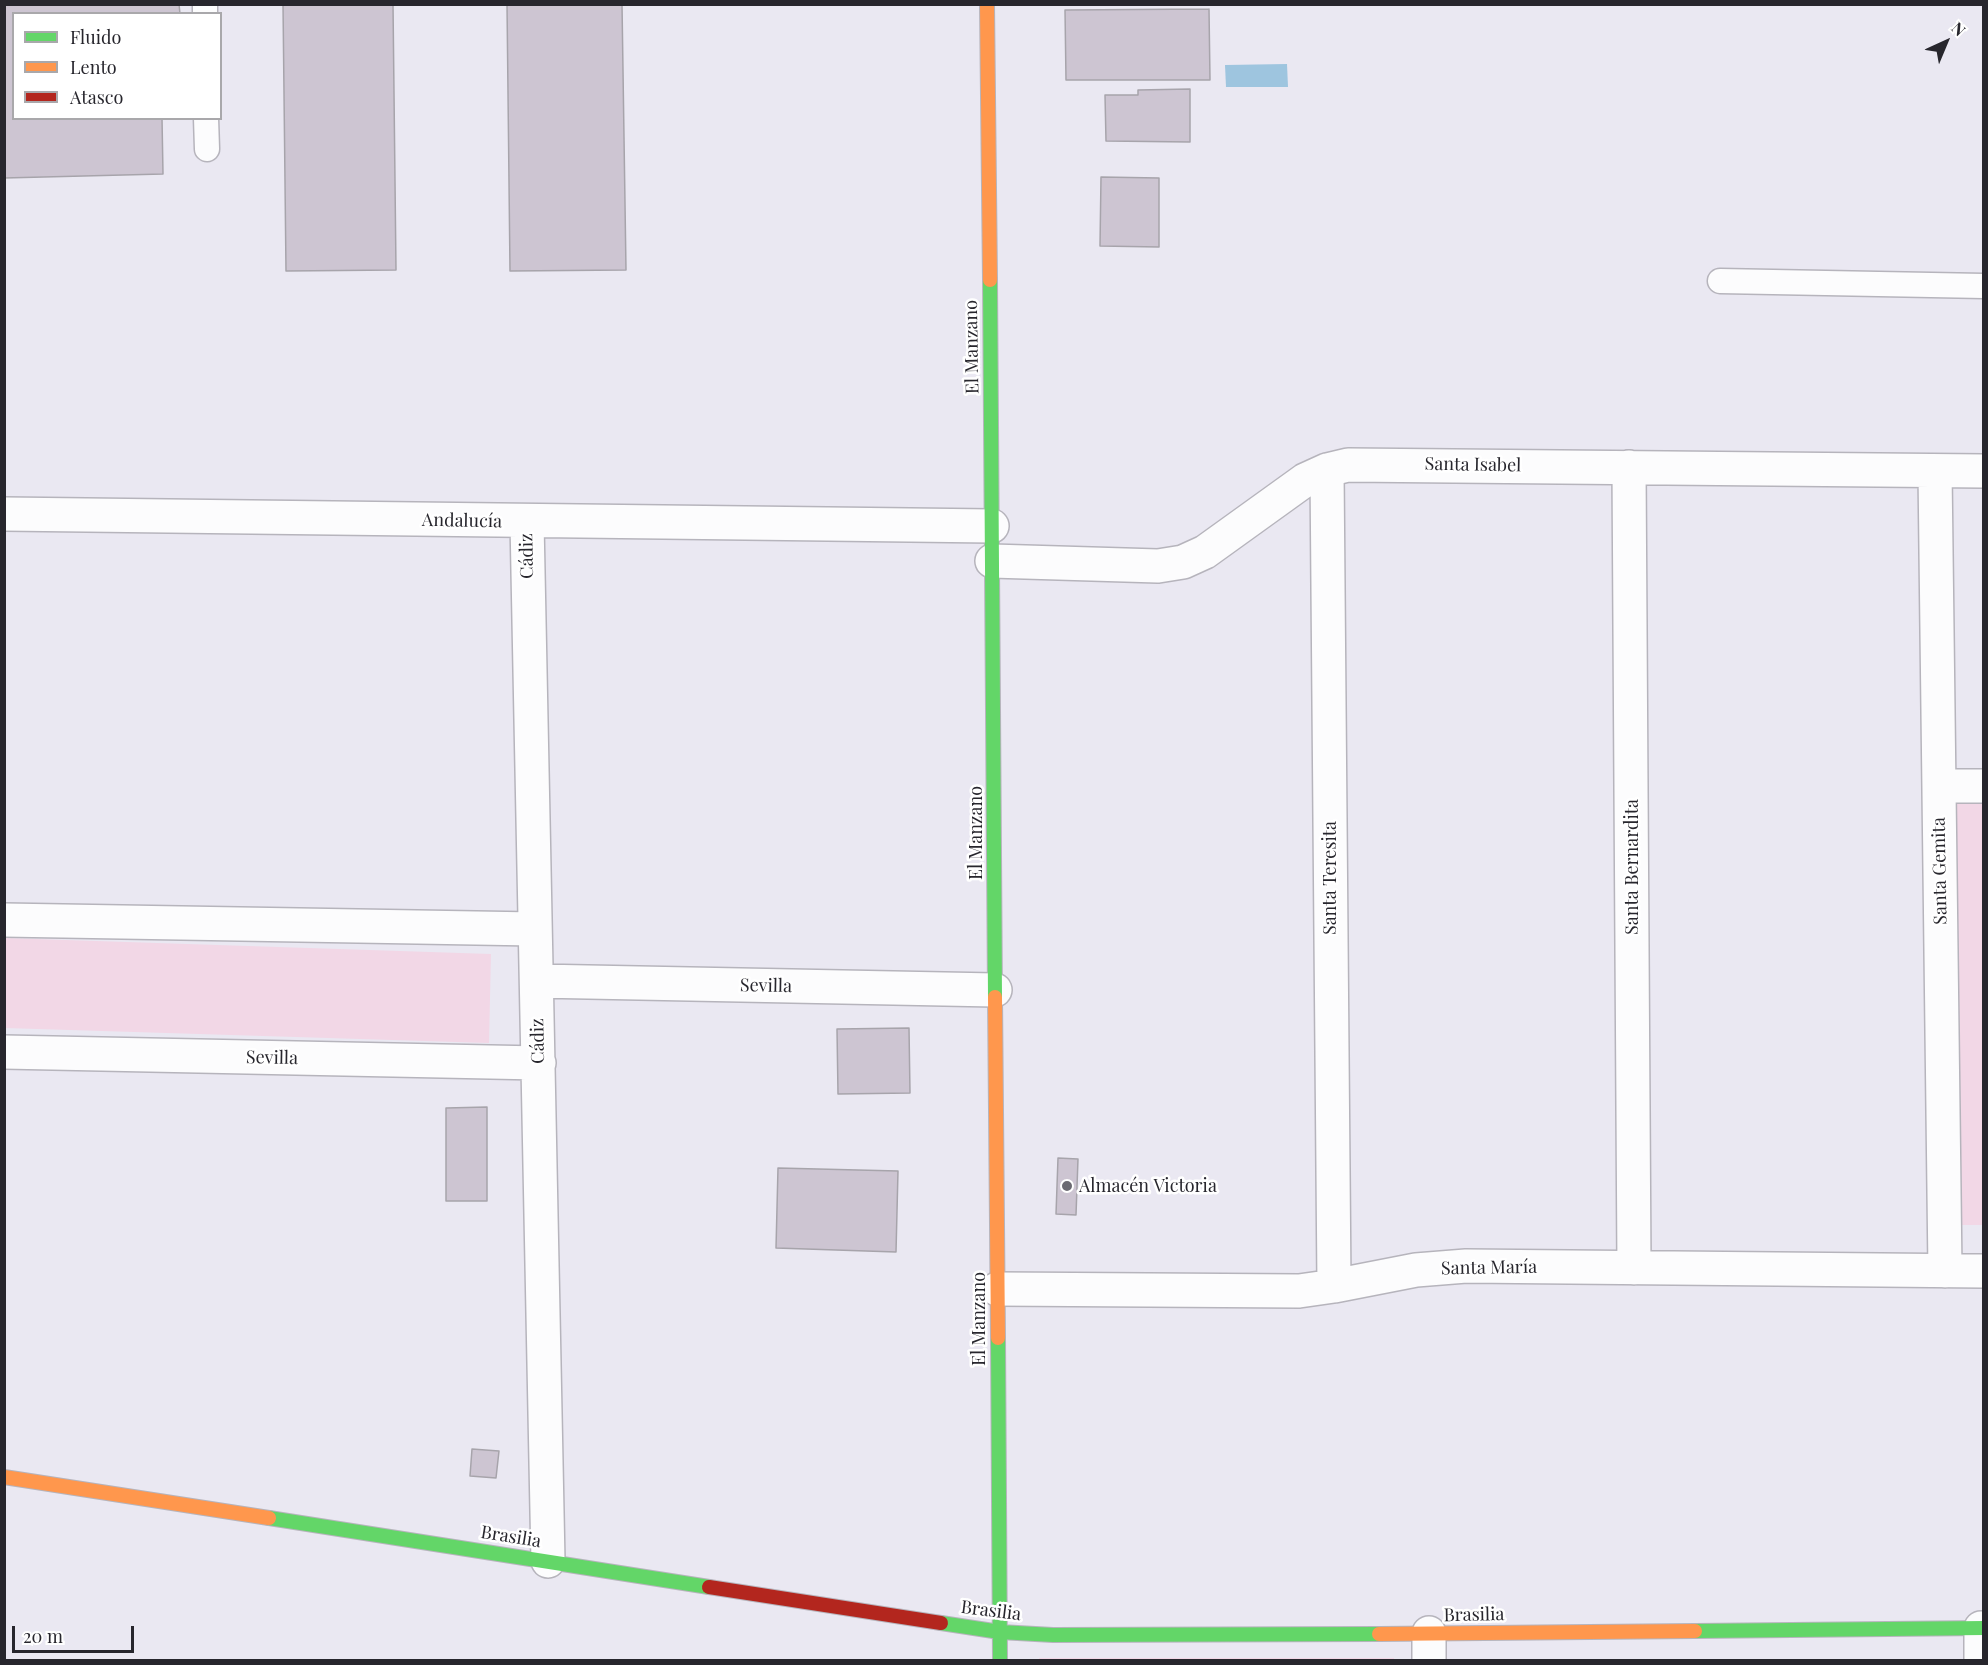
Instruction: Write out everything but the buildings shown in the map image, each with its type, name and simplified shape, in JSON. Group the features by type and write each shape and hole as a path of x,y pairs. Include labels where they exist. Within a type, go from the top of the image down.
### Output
{"street":[{"name":"El Manzano","path":"987,4 1000,1660"},
{"name":"Santa Isabel","path":"992,561 1158,566 1183,562 1205,552 1305,480 1327,470 1348,465 1983,471"},
{"name":"Santa Bernardita","path":"1629,467 1634,1268"},
{"name":"Santa Teresita","path":"1327,470 1334,1286"},
{"name":"Santa Gemita","path":"1935,471 1945,1271"},
{"name":"Andalucía","path":"4,514 992,526"},
{"name":"Cádiz","path":"527,522 548,1561"},
{"path":"1939,786 1983,786"},
{"path":"4,921 535,929"},
{"name":"Sevilla","path":"537,981 995,990"},
{"name":"Sevilla","path":"4,1052 539,1063"},
{"name":"Santa María","path":"997,1289 1299,1291 1440,1267 1983,1271"},
{"name":"Brasilia","path":"4,1477 1000,1632 1429,1647 1982,1628"},
{"path":"1981,1660 1982,1628"}],"lane":[{"path":"206,120 207,149"},
{"path":"1720,281 1983,286"}],"shaded area":[{"path":"1953,801 1983,801 1983,1225 1957,1225"},
{"path":"5,938 491,954 489,1043 5,1028"},
{"path":"1039,1658 1394,1658 1394,1660 1039,1660"},
{"path":"1946,1659 1946,1660 1477,1660"}],"water":[{"path":"1287,64 1288,87 1226,87 1225,65"}],"traffic: fast":[{"path":"990,280 995,997"},
{"path":"998,1338 1000,1660"},
{"path":"269,1518 709,1587"},
{"path":"941,1623 1000,1632 1053,1635 1379,1634"},
{"path":"1695,1631 1984,1628"}],"traffic: slow":[{"path":"987,4 990,280"},
{"path":"995,997 998,1338"},
{"path":"4,1477 269,1518"},
{"path":"1379,1634 1695,1631"}],"traffic: jam":[{"path":"709,1587 941,1623"}],"place":[{"name":"Almacén Victoria","path":"1067,1186"}]}
